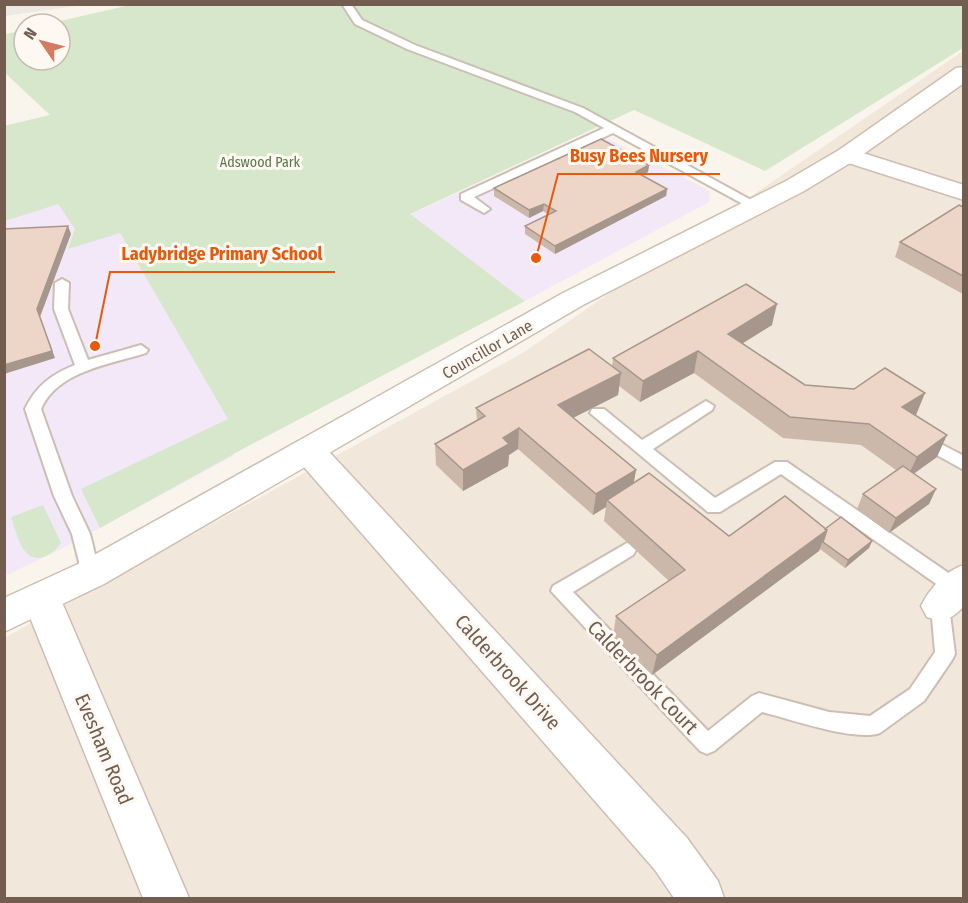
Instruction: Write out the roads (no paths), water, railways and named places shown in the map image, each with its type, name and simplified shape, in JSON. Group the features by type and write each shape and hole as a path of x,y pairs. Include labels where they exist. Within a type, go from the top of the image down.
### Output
{"street":[{"name":"Councillor Lane","path":"4,616 42,600 91,574 573,299 756,206 847,155 963,73"},
{"path":"871,138 891,146 959,191"},
{"path":"847,155 959,191"},
{"name":"Calderbrook Drive","path":"309,451 671,854 701,898"},
{"name":"Evesham Road","path":"42,600 166,898"}],"lane":[{"path":"346,4 358,22 411,47 579,110 756,206"},
{"path":"484,209 465,197 614,128"},
{"path":"62,284 61,309 84,368"},
{"path":"91,574 81,534 63,496 33,409 35,399 44,388 59,378 141,350"},
{"path":"642,448 706,406"},
{"name":"Calderbrook Court","path":"598,413 714,507 781,466 953,591 945,654 917,695 873,726 829,721 759,702 707,744 560,591 627,550"},
{"path":"941,450 963,464"}],"place":[{"name":"Busy Bees Nursery","path":"536,258"},
{"name":"Ladybridge Primary School","path":"95,346"}],"park label":[{"name":"Adswood Park","path":"260,162"}]}
